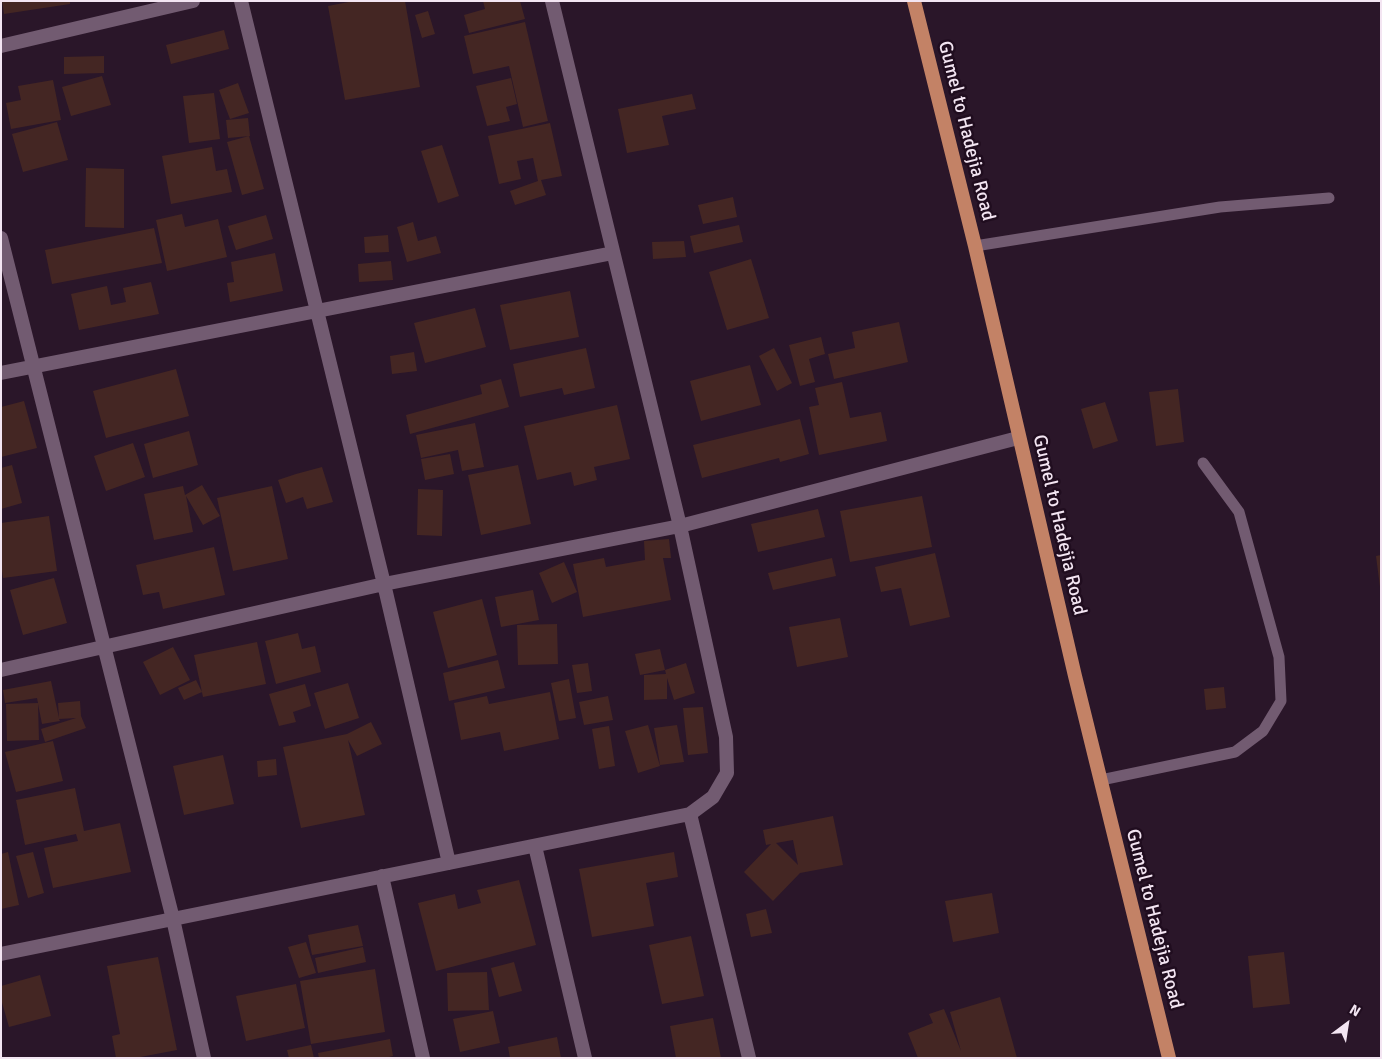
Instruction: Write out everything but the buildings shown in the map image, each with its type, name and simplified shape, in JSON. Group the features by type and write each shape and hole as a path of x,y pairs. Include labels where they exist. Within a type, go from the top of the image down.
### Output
{"main road":[{"name":"Gumel to Hadejia Road","path":"914,1 1169,1058"}],"street":[{"path":"1,46 193,1"},
{"path":"241,1 384,584 449,863"},
{"path":"1,954 690,814 713,797 727,773 726,737 680,526 552,1"},
{"path":"1,238 173,919 204,1058"},
{"path":"1,373 613,253"},
{"path":"1,670 384,584 680,526 1018,438"},
{"path":"690,814 749,1058"},
{"path":"535,846 586,1058"},
{"path":"382,876 423,1058"}],"lane":[{"path":"974,246 1220,207 1329,198"},
{"path":"1101,780 1236,752 1263,731 1281,701 1279,657 1239,512 1202,463"}]}
